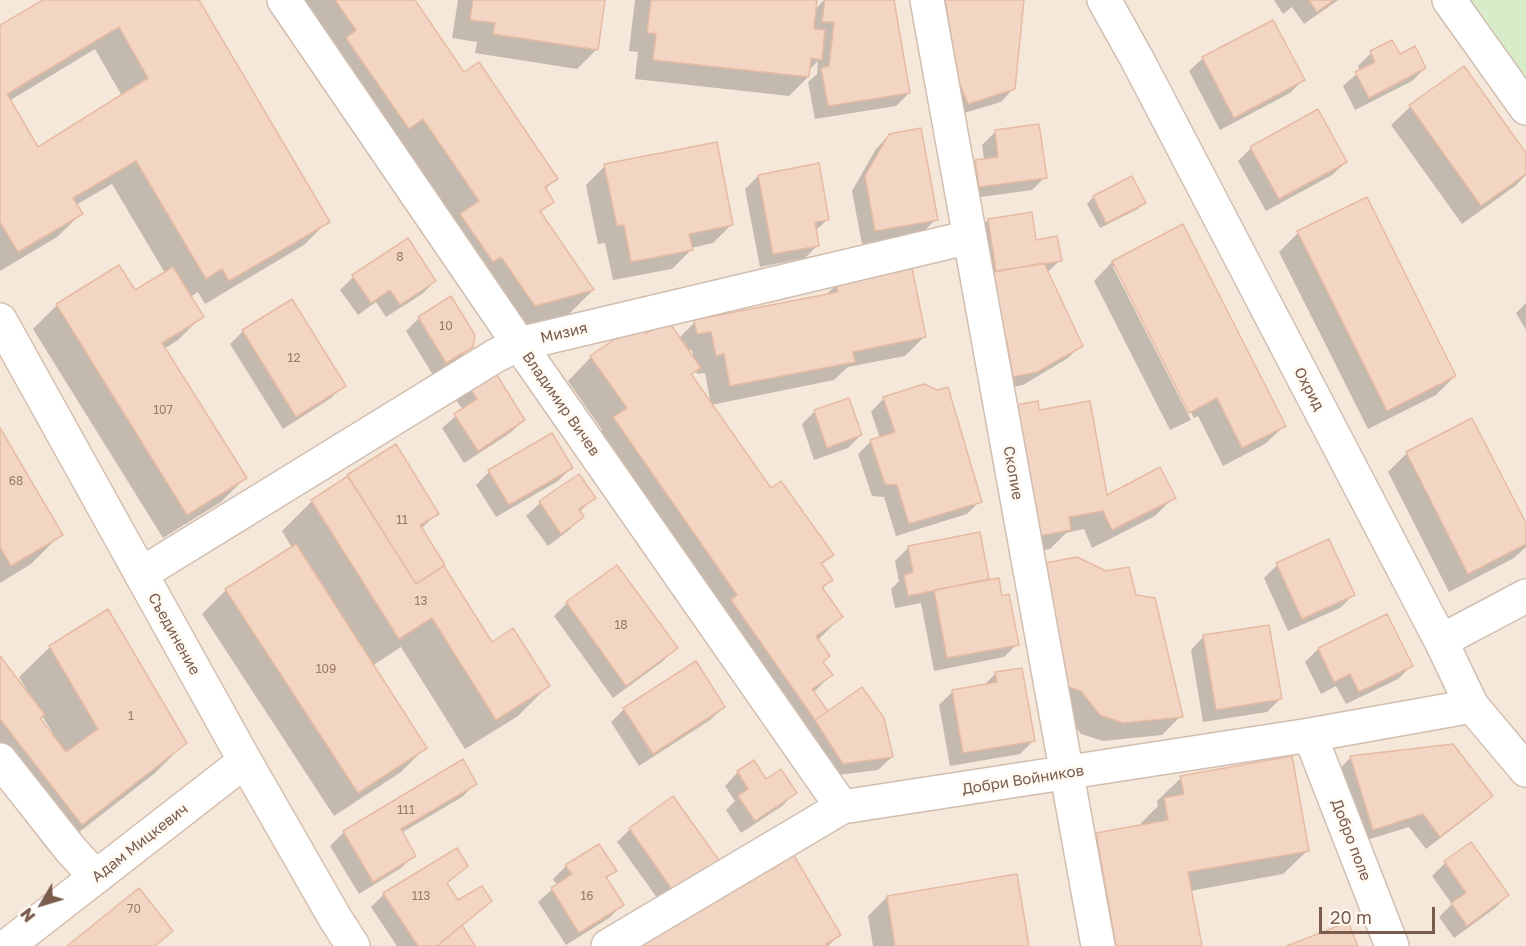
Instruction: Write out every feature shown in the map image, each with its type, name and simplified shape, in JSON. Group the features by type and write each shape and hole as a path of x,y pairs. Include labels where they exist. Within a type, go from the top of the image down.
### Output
{"street":[{"name":"Владимир Вичев","path":"284,0 519,344 842,807"},
{"name":"Скопие","path":"927,0 1098,946"},
{"name":"Охрид","path":"1104,0 1441,641 1472,706 1526,770"},
{"path":"1449,0 1526,108"},
{"name":"Мизия","path":"141,574 495,356 519,344 970,237"},
{"name":"Съединение","path":"0,320 245,761 353,946"},
{"path":"1441,641 1526,596"},
{"name":"Добри Войников","path":"608,946 842,807 1310,735 1472,706"},
{"name":"Добро поле","path":"1310,735 1392,946"},
{"path":"0,760 71,850 96,877"},
{"name":"Адам Мицкевич","path":"7,946 245,761"}],"shaded area":[{"path":"0,0 1526,0 1526,946 0,946"}],"green space":[{"path":"1449,0 1526,0 1526,108"}],"building":[{"path":"43,0 199,0 330,222 229,281 222,269 206,279 136,161 73,198 83,214 18,252 0,222 0,25","holes":["119,27 148,78 38,147 7,94"]},
{"path":"335,0 415,0 464,72 479,62 558,179 545,187 554,202 540,211 594,290 535,306 501,257 493,262 460,214 479,201 423,119 409,129 346,38 356,30"},
{"path":"473,0 605,0 598,50 493,34 495,23 470,20"},
{"path":"651,0 817,0 814,29 825,30 822,60 811,58 809,77 653,60 656,34 647,33"},
{"path":"825,0 894,0 910,93 828,106 821,68 829,66 834,22 822,22"},
{"path":"945,0 1024,0 1015,89 968,104 959,82"},
{"path":"1309,0 1334,0 1317,12"},
{"path":"1273,20 1305,80 1234,118 1202,57"},
{"path":"1392,40 1400,54 1415,46 1426,68 1369,98 1355,72 1375,62 1370,51"},
{"path":"1464,66 1526,153 1526,174 1481,206 1409,105"},
{"path":"1318,109 1347,162 1279,199 1250,147"},
{"path":"1039,124 1047,178 979,187 975,160 998,157 995,130"},
{"path":"921,128 938,220 875,231 865,176 889,134"},
{"path":"717,142 733,225 689,234 693,250 631,262 624,225 617,226 604,164"},
{"path":"819,163 829,220 815,222 819,246 773,254 758,175"},
{"path":"1132,176 1146,203 1106,223 1093,196"},
{"path":"1367,197 1456,376 1387,411 1297,231"},
{"path":"1032,212 1036,240 1057,236 1062,261 996,271 988,219"},
{"path":"1183,224 1286,426 1242,448 1217,398 1189,413 1112,261"},
{"path":"408,238 436,281 400,305 390,290 371,303 352,275"},
{"path":"1044,263 1083,346 1037,372 1013,377 1007,341 1001,342 989,273"},
{"path":"119,265 135,290 173,267 204,317 162,343 247,478 187,515 56,304"},
{"path":"912,268 926,337 853,352 855,362 730,386 724,354 716,356 711,332 697,334 694,320 838,292 836,283"},
{"path":"451,296 475,335 473,347 446,363 418,317"},
{"path":"292,299 346,386 296,417 242,330"},
{"path":"667,319 701,368 691,374 771,488 781,481 834,555 821,563 833,580 822,587 843,617 816,636 830,656 823,662 833,675 812,689 828,711 815,720 731,600 737,595 613,417 627,408 590,356 638,323 646,334"},
{"path":"493,369 525,420 478,451 454,414 477,399 469,386"},
{"path":"924,384 937,390 948,387 982,502 909,524 897,485 885,484 870,440 895,432 883,397"},
{"path":"849,398 862,435 827,448 814,410"},
{"path":"1038,401 1039,410 1090,401 1107,495 1160,467 1176,498 1112,530 1103,511 1069,517 1071,530 1034,537 1010,406"},
{"path":"1472,418 1526,523 1526,544 1468,574 1406,452"},
{"path":"0,428 63,535 11,566 0,547"},
{"path":"552,433 573,468 509,505 488,470"},
{"path":"396,444 439,514 420,525 445,565 416,584 347,475"},
{"path":"579,474 596,498 579,509 584,517 561,534 539,501"},
{"path":"348,476 416,584 444,566 492,642 513,628 550,686 496,720 432,618 399,639 311,500"},
{"path":"980,532 989,579 908,596 904,575 913,572 908,546"},
{"path":"1329,539 1355,595 1302,619 1276,563"},
{"path":"296,544 427,748 358,793 225,589"},
{"path":"1077,557 1106,571 1129,567 1136,595 1155,598 1183,717 1123,723 1100,715 1081,691 1065,686 1040,564"},
{"path":"617,565 678,648 626,686 566,602"},
{"path":"999,578 1002,596 1009,594 1019,645 947,658 934,590"},
{"path":"108,609 187,743 82,825 0,719 0,656 45,715 40,718 66,752 98,729 49,646"},
{"path":"1387,614 1413,666 1359,692 1350,674 1334,682 1318,648"},
{"path":"1269,625 1282,699 1216,710 1203,635"},
{"path":"696,661 725,707 653,754 623,708"},
{"path":"1022,668 1035,741 963,753 952,690 997,682 995,672"},
{"path":"862,687 884,718 893,757 843,764 815,720"},
{"path":"1453,744 1493,796 1440,837 1423,814 1373,830 1350,756"},
{"path":"1292,756 1309,851 1188,872 1202,946 1116,946 1096,833 1168,820 1164,798 1184,794 1180,776"},
{"path":"463,759 477,784 401,829 416,856 373,882 343,831"},
{"path":"754,760 766,779 781,769 797,793 755,821 738,796 748,789 737,771"},
{"path":"673,796 721,863 676,895 629,828"},
{"path":"1471,842 1509,895 1467,926 1451,903 1466,893 1444,861"},
{"path":"599,844 617,871 606,877 624,905 579,933 551,888 572,874 565,865"},
{"path":"457,848 468,866 447,883 458,900 482,886 492,901 437,946 418,946 383,893"},
{"path":"793,854 841,935 826,944 827,946 636,946"},
{"path":"1017,874 1029,946 895,946 887,896"},
{"path":"139,888 173,931 157,946 67,946"},
{"path":"1348,922 1358,946 1287,946"},
{"path":"462,925 475,946 437,946"}]}
